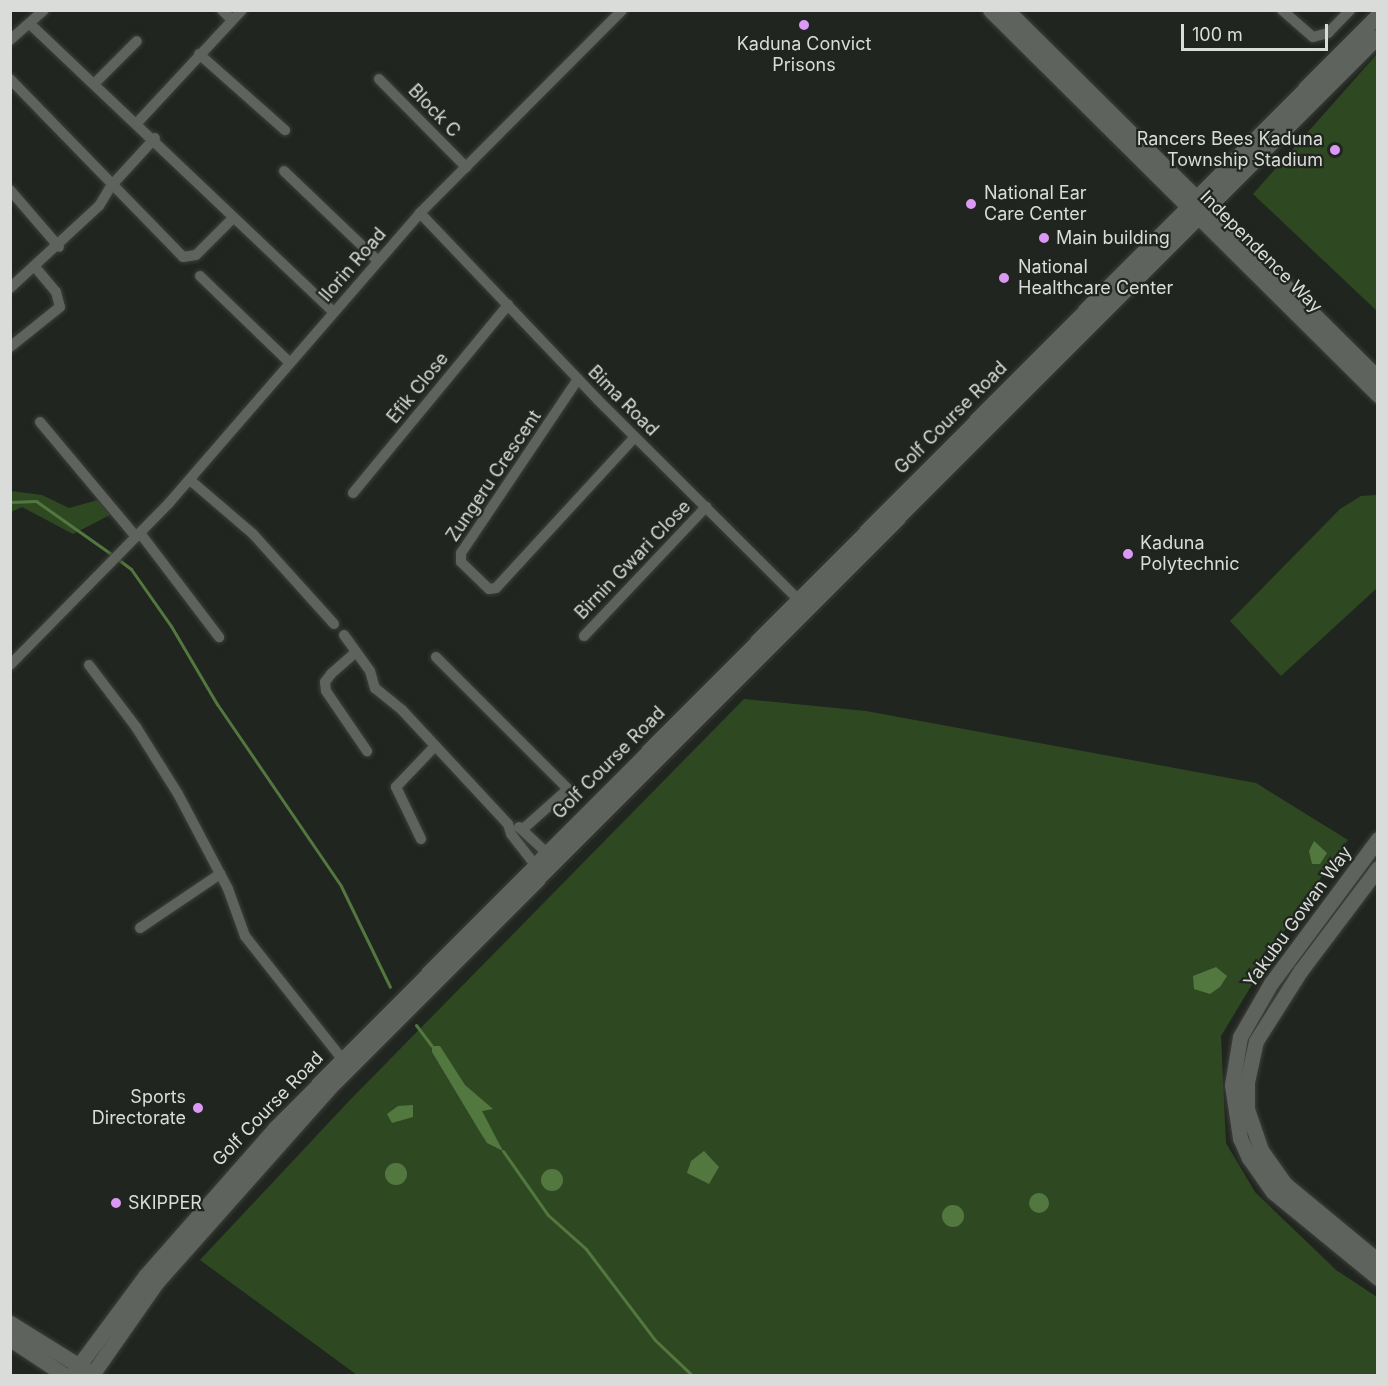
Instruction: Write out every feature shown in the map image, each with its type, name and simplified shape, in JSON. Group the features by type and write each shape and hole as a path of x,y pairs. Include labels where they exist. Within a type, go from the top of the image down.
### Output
{"street":[{"path":"10,40 44,10"},
{"path":"222,10 232,20"},
{"path":"137,123 242,10"},
{"name":"Ilorin Road","path":"10,665 190,480 377,260 420,213 622,10"},
{"name":"Independence Way","path":"990,10 1377,378"},
{"name":"Independence Way","path":"1006,10 1377,395"},
{"path":"1282,10 1313,37 1328,33 1350,10"},
{"path":"1196,207 1377,15"},
{"path":"30,24 154,138 233,218 334,312"},
{"path":"1196,207 1377,36"},
{"path":"95,83 136,41"},
{"path":"199,54 285,130"},
{"path":"10,79 111,186 188,259 233,218"},
{"name":"Block C","path":"379,79 466,167"},
{"path":"10,288 59,247 99,206 111,186 154,138"},
{"path":"284,171 377,260"},
{"path":"10,190 59,247"},
{"name":"Golf Course Road","path":"74,1370 191,1221 1196,207"},
{"name":"Bima Road","path":"420,213 578,379 803,603"},
{"path":"10,347 60,307 56,292 35,267"},
{"path":"200,276 290,363"},
{"name":"Efik Close","path":"353,493 508,305"},
{"name":"Zungeru Crescent","path":"578,379 461,553 461,562 489,589 496,588 635,437"},
{"path":"40,422 138,535 219,637"},
{"path":"190,480 253,534 334,624"},
{"name":"Birnin Gwari Close","path":"584,636 706,507"},
{"name":"Golf Course Road","path":"92,1375 156,1283 279,1132 342,1059 547,853 803,603"},
{"path":"344,635 370,671 375,688 435,746 508,824 511,834 535,865"},
{"path":"356,652 332,674 326,682 326,691 367,751"},
{"path":"436,657 568,789 524,828"},
{"path":"89,664 136,727 178,794 220,874 245,936 342,1059"},
{"path":"421,838 396,787 435,746"},
{"path":"508,824 524,828 547,853"},
{"name":"Yakubu Gowan Way","path":"1377,839 1271,983 1240,1037 1232,1085 1233,1113 1249,1158 1273,1192 1377,1278"},
{"name":"Yakubu Gowan Way","path":"1377,868 1302,970 1256,1041 1247,1082 1247,1109 1261,1150 1285,1185 1377,1261"},
{"path":"140,928 220,874"},
{"path":"1339,892 1354,902"},
{"path":"10,1323 74,1370 92,1375"},
{"path":"10,1339 66,1376"}],"shaded area":[{"name":"Rancers Bees Kaduna Township Stadium","path":"1377,54 1377,311 1253,194"},
{"path":"11,491 42,495 69,508 98,500 110,515 73,534 22,507 11,512"},
{"path":"1377,495 1377,588 1281,676 1230,621 1340,509 1361,496"},
{"path":"744,699 866,711 1256,783 1348,840 1292,918 1221,1036 1226,1143 1255,1192 1336,1270 1377,1297 1377,1375 357,1375 200,1260 349,1101"},
{"path":"1314,841 1327,853 1320,864 1312,864 1309,851"},
{"path":"1216,967 1227,976 1220,987 1210,994 1194,989 1193,976"},
{"path":"432,1046 440,1046 465,1085 493,1109 482,1111 503,1151 487,1143 432,1052"},
{"path":"413,1105 413,1117 392,1123 387,1114 398,1106"},
{"path":"704,1151 719,1167 709,1184 687,1173 691,1161"},
{"path":"396,1163 404,1166 407,1174 404,1182 396,1185 388,1182 385,1174 388,1166"},
{"path":"548,1169 556,1169 563,1176 563,1184 556,1191 548,1191 541,1184 541,1176"},
{"path":"1039,1193 1046,1196 1049,1203 1046,1210 1039,1213 1032,1210 1029,1203 1032,1196"},
{"path":"953,1205 961,1208 964,1216 961,1224 953,1227 945,1224 942,1216 945,1208"}],"waterway":[{"path":"10,502 36,501 114,556"},
{"path":"119,560 131,569 171,626 217,704 341,886 390,987"},
{"path":"416,1025 432,1046"},
{"path":"503,1151 548,1215 586,1249 655,1340 693,1376"}],"place":[{"name":"Kaduna Convict Prisons","path":"804,25"},
{"name":"Rancers Bees Kaduna Township Stadium","path":"1335,150"},
{"name":"National Ear Care Center","path":"971,204"},
{"name":"Main building","path":"1044,238"},
{"name":"National Healthcare Center","path":"1004,278"},
{"name":"Kaduna Polytechnic","path":"1128,554"},
{"name":"Sports Directorate","path":"198,1108"},
{"name":"SKIPPER","path":"116,1203"}]}
